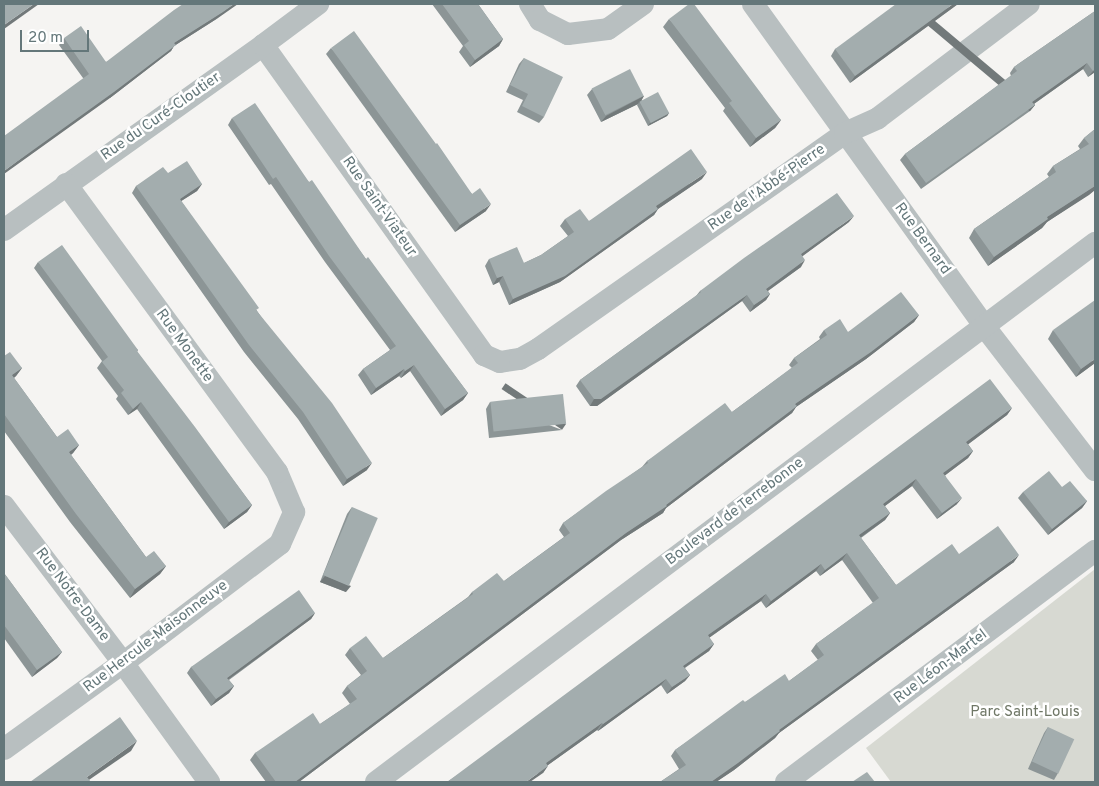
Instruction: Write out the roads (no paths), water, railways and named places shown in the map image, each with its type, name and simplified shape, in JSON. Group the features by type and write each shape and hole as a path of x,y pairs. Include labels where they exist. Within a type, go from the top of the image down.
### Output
{"street":[{"name":"Rue du Curé-Cloutier","path":"4,230 66,184 264,45 318,4"},
{"path":"530,4 540,20 568,34 608,29 643,4"},
{"name":"Rue Bernard","path":"753,4 984,326 1095,470"},
{"name":"Rue de l'Abbé-Pierre","path":"500,362 520,358 538,349 845,133 878,118 1029,4"},
{"name":"Rue Saint-Viateur","path":"264,45 484,355 500,362"},
{"name":"Rue Monette","path":"66,184 276,472 294,512"},
{"name":"Boulevard de Terrebonne","path":"376,782 1095,243"},
{"name":"Rue Notre-Dame","path":"4,506 123,663 209,782"},
{"name":"Rue Hercule-Maisonneuve","path":"4,749 123,663 280,544 294,512"},
{"name":"Rue Léon-Martel","path":"786,782 1095,551"}],"park label":[{"name":"Parc Saint-Louis","path":"1025,713"}]}
